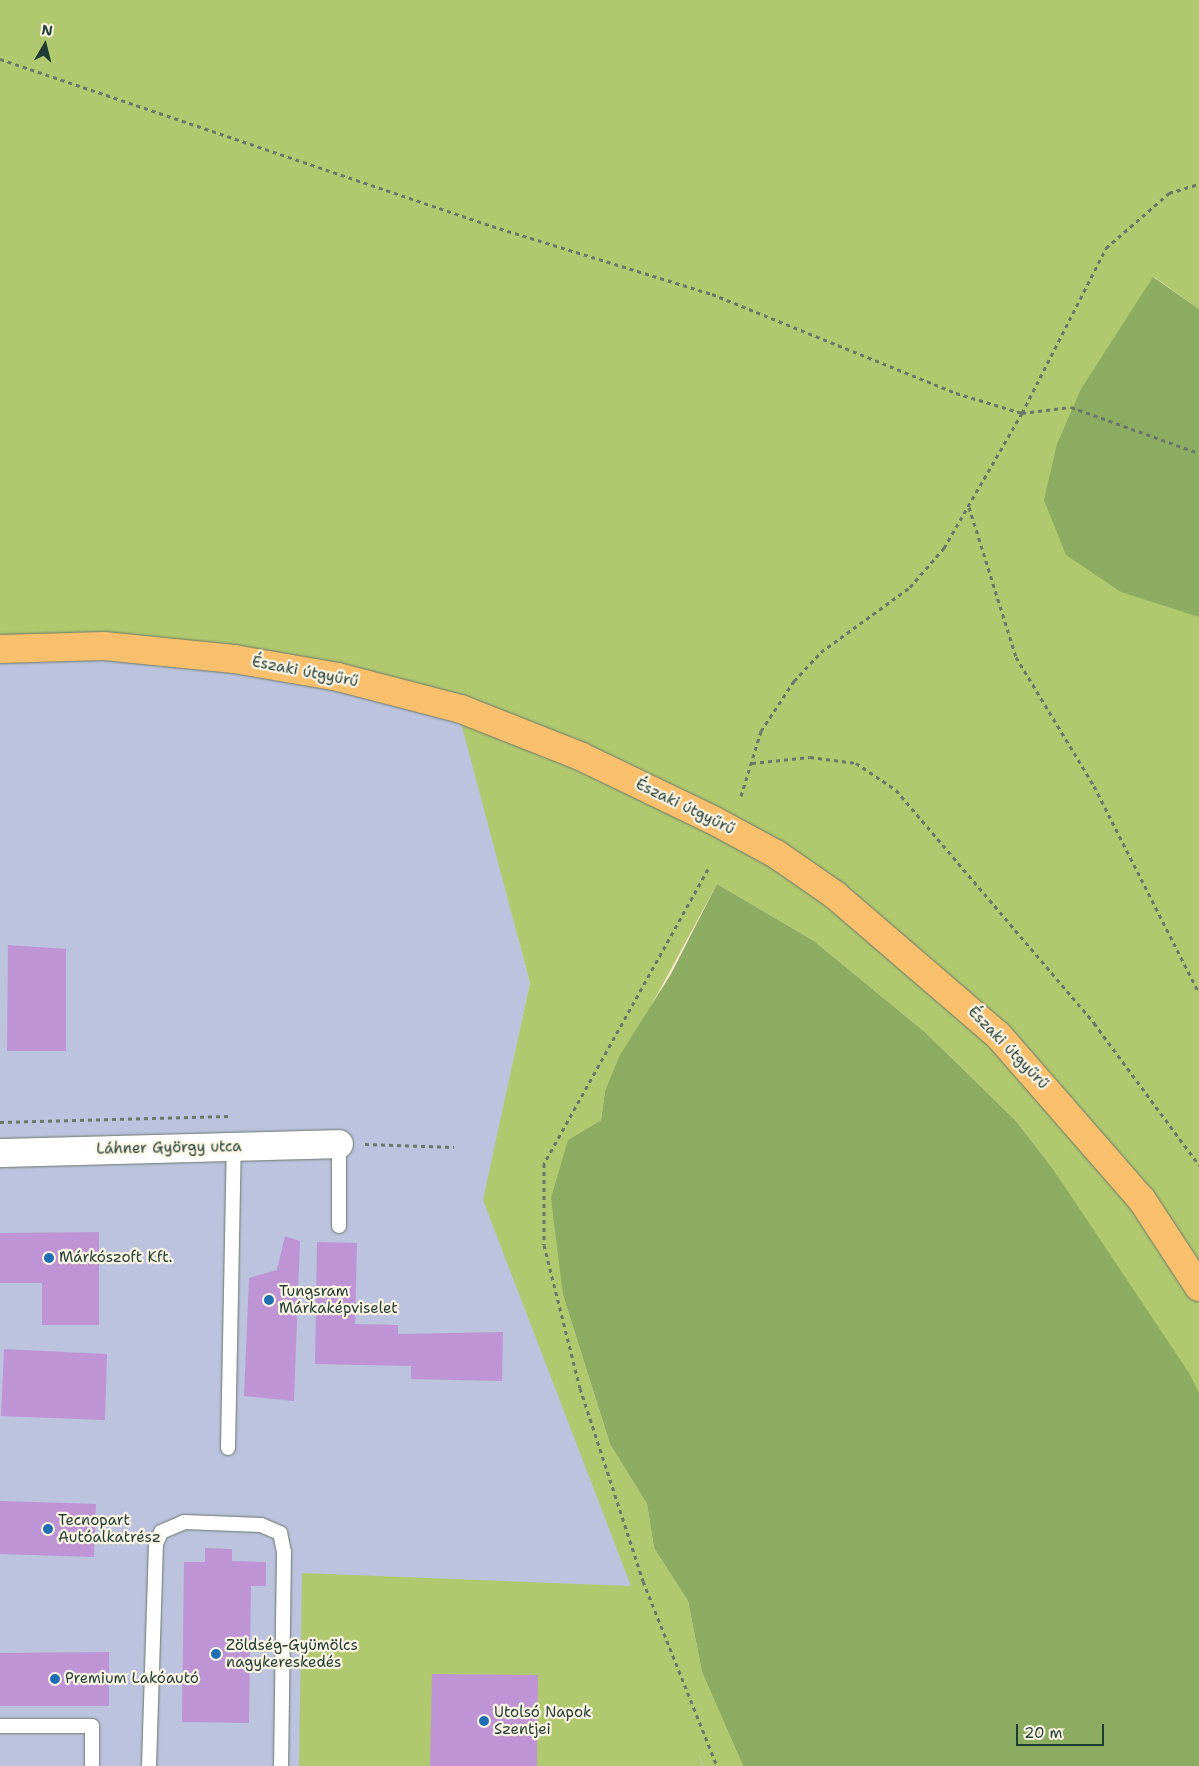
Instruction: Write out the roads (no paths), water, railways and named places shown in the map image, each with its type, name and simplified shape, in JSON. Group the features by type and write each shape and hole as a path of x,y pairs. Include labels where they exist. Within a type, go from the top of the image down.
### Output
{"main road":[{"name":"Északi útgyűrű","path":"0,648 104,646 234,659 338,676 461,709 582,757 713,820 776,854 835,896 998,1035 1142,1200 1199,1287"}],"street":[{"name":"Láhner György utca","path":"0,1153 339,1144"}],"lane":[{"path":"338,1226 339,1144"},
{"path":"228,1448 234,1147"},
{"path":"149,1766 156,1544 161,1532 184,1522 261,1526 280,1534 284,1552 281,1766"},
{"path":"0,1726 92,1726 92,1766"}],"place":[{"name":"Márkószoft Kft.","path":"49,1258"},
{"name":"Tungsram Márkaképviselet","path":"269,1300"},
{"name":"Tecnopart Autóalkatrész","path":"48,1529"},
{"name":"Zöldség-Gyümölcs nagykereskedés","path":"216,1654"},
{"name":"Premium Lakóautó","path":"55,1679"},
{"name":"Utolsó Napok Szentjei","path":"484,1721"}]}
